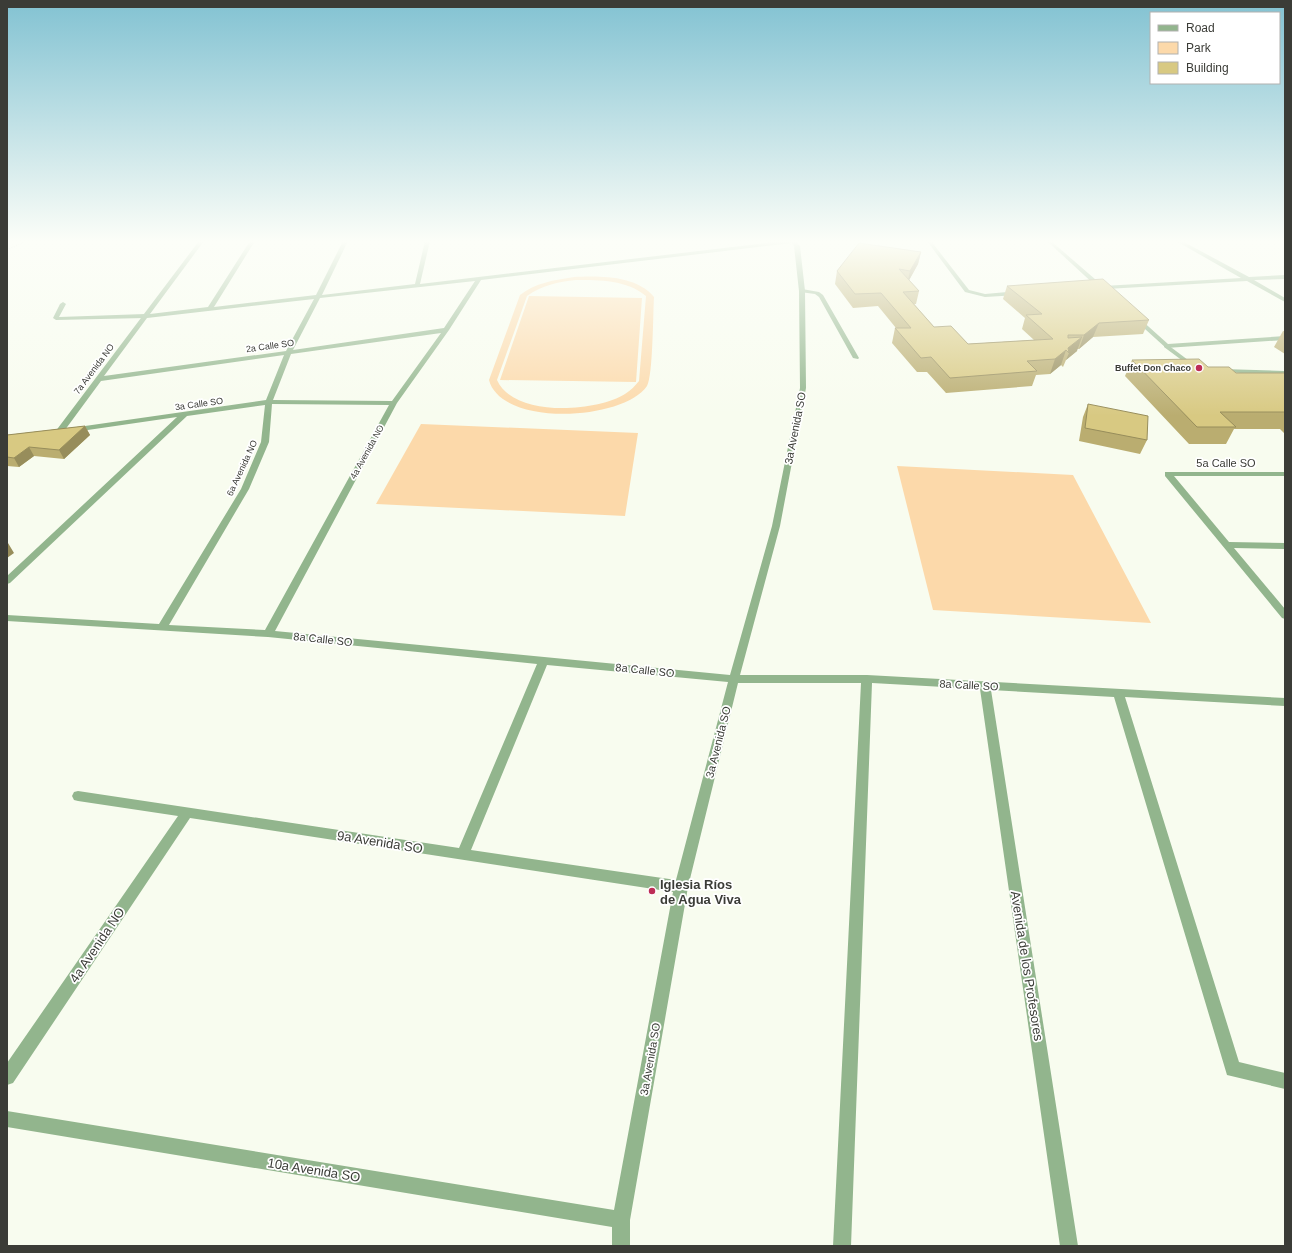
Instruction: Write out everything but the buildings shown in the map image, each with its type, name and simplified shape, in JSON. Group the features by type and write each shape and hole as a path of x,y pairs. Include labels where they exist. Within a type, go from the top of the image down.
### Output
{"street":[{"name":"7a Avenida NO","path":"55,432 157,299"},
{"path":"210,309 216,299"},
{"path":"63,304 56,318 58,319 145,316 296,299"},
{"name":"6a Avenida NO","path":"162,628 245,489 265,442 269,402 288,352 317,299"},
{"name":"4a Avenida NO","path":"268,634 394,402 446,330 466,299"},
{"name":"3a Avenida SO","path":"621,1246 620,1220 681,887 734,679 776,526 803,388 802,299"},
{"path":"823,299 856,358"},
{"path":"1131,314 1189,365 1202,370"},
{"name":"2a Calle SO","path":"97,379 446,330"},
{"path":"1166,346 1285,338"},
{"path":"1212,371 1284,373"},
{"name":"3a Calle SO","path":"55,432 269,402 394,402"},
{"path":"7,581 184,415"},
{"name":"5a Calle SO","path":"1226,545 1168,474 1285,474"},
{"path":"1226,545 1285,546"},
{"path":"1226,545 1285,616"},
{"name":"8a Calle SO","path":"7,618 268,634 734,679 868,679 1285,702"},
{"path":"463,854 544,660"},
{"path":"842,1246 868,679"},
{"name":"Avenida de los Profesores","path":"984,685 1069,1246"},
{"path":"1118,693 1233,1069 1285,1081"},
{"name":"9a Avenida SO","path":"78,796 681,887"},
{"name":"4a Avenida NO","path":"7,1077 187,813"},
{"name":"10a Avenida SO","path":"7,1119 620,1220"}],"green space":[{"path":"518,299 526,299 497,380 506,392 520,401 537,406 556,408 576,408 595,405 625,394 639,381 646,299 654,299 652,358 649,380 647,386 634,398 614,406 590,412 564,414 538,412 515,406 498,395 489,380"},
{"path":"528,299 642,299 636,382 500,380"},
{"path":"421,424 638,433 625,516 376,504"},
{"path":"897,466 1073,475 1151,623 933,610"}],"place":[{"name":"Buffet Don Chaco","path":"1199,368"},
{"name":"Iglesia Ríos de Agua Viva","path":"652,891"}]}
